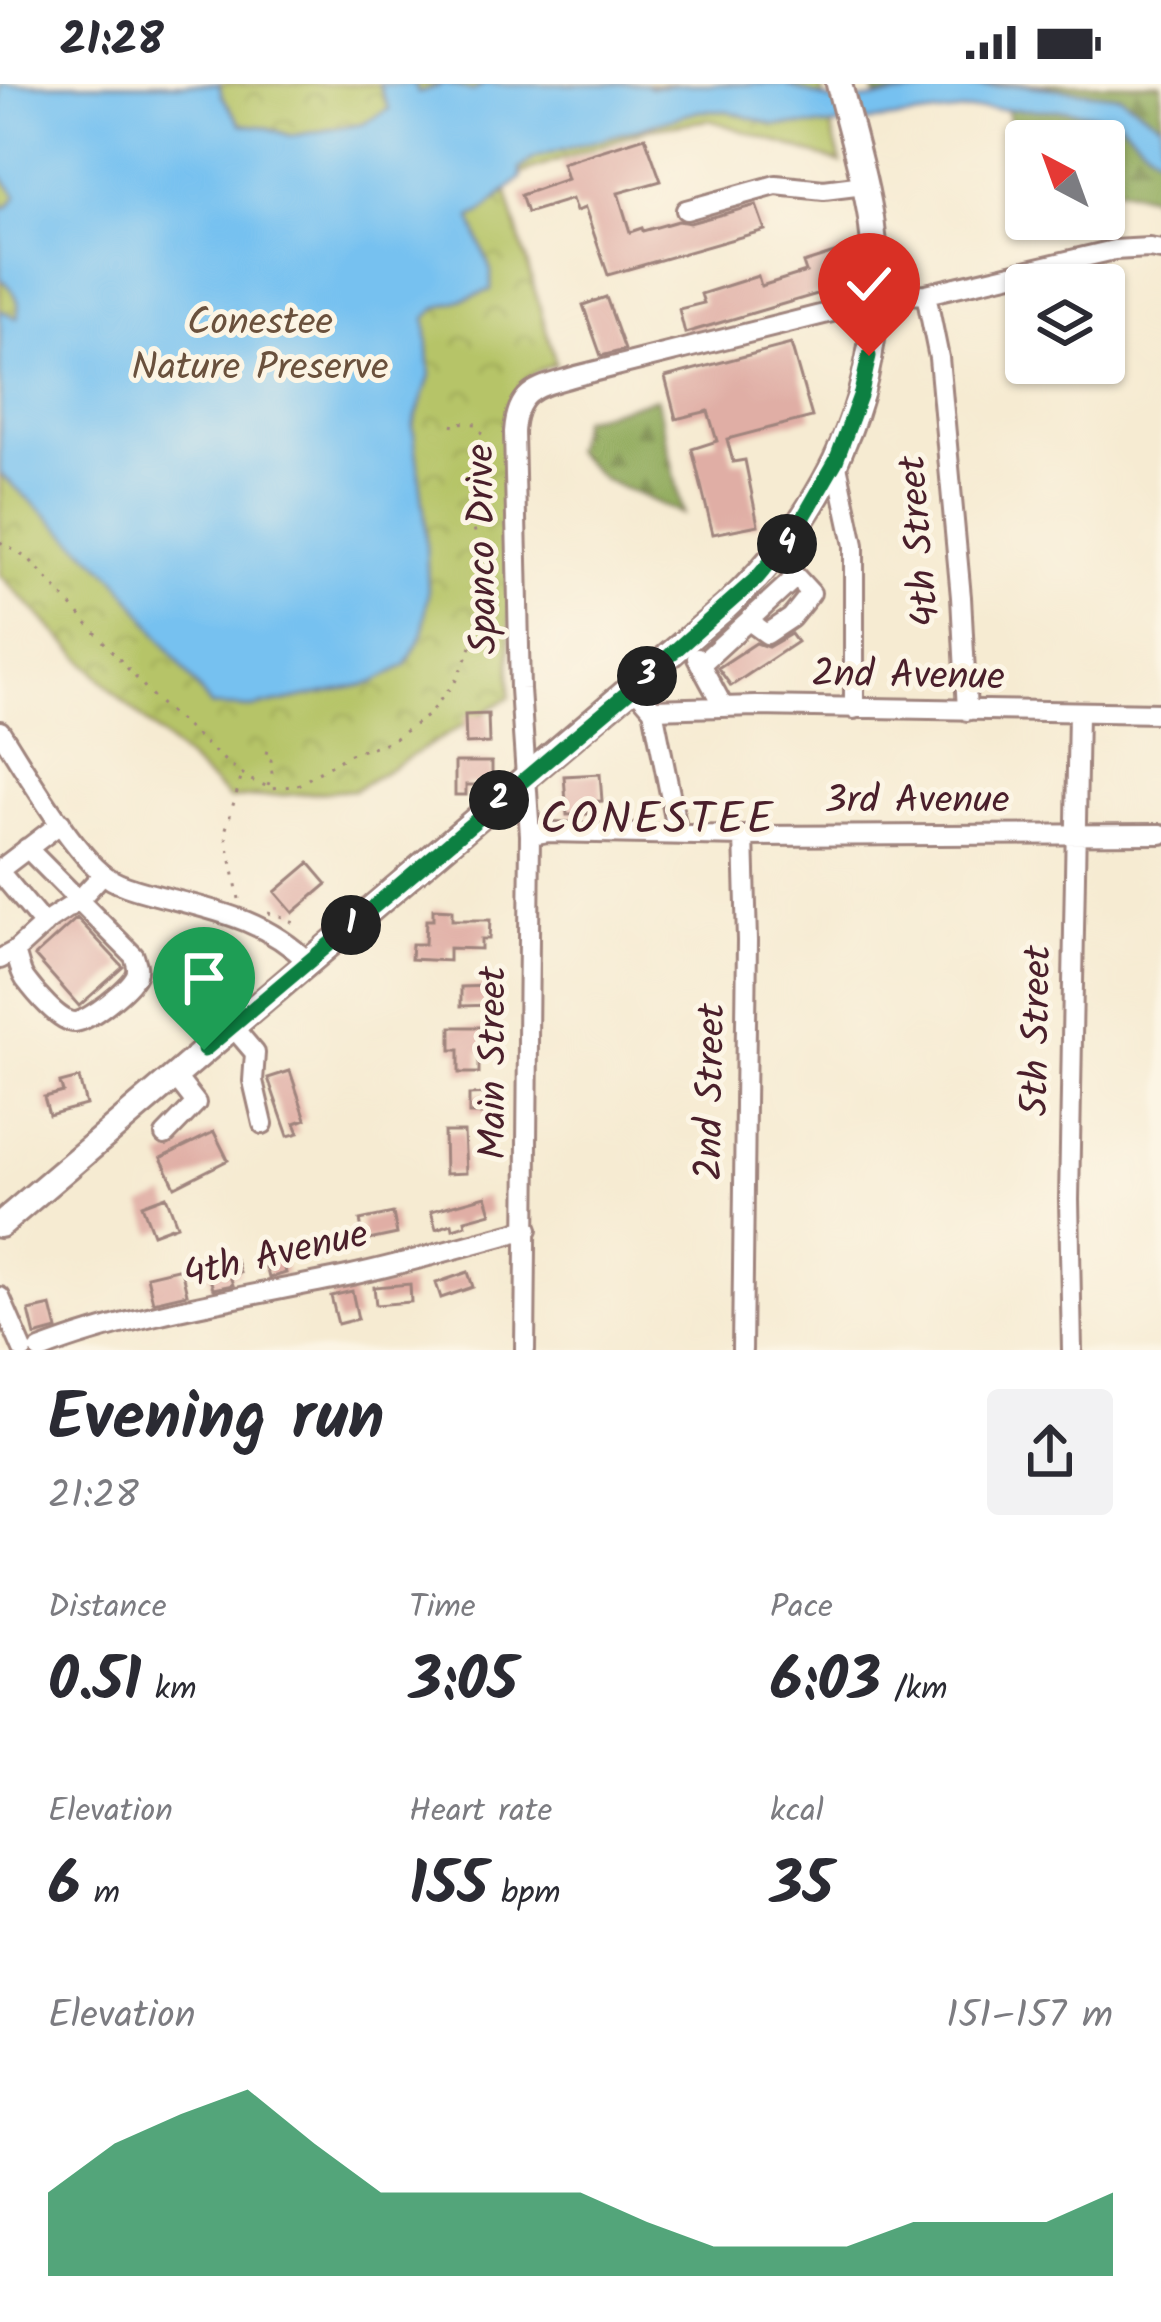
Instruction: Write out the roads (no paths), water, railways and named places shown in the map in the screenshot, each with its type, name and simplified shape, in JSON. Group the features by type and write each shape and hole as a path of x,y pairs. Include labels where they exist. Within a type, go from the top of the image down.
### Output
{"main road":[{"path":"0,1225 727,607 777,556 836,461 869,356 875,303 874,242 839,84"}],"street":[{"path":"686,210 776,185 824,190 862,175"},
{"path":"875,303 1114,250 1161,250"},
{"name":"4th Street","path":"926,294 939,358 967,711"},
{"name":"Spanco Drive","path":"526,777 514,432 521,402 541,387 576,376 875,303"},
{"path":"836,461 854,545 854,709"},
{"path":"700,664 796,578 777,556"},
{"path":"687,641 723,706"},
{"path":"634,687 653,709 678,834"},
{"name":"2nd Avenue","path":"653,709 1161,713"},
{"name":"5th Street","path":"1072,1350 1069,1200 1078,713"},
{"path":"0,731 88,861 103,874 126,886 260,926 308,962"},
{"name":"Main Street","path":"525,1350 530,835 526,777"},
{"path":"40,928 2,868 61,823"},
{"name":"3rd Avenue","path":"530,835 1161,834"},
{"name":"2nd Street","path":"742,1350 744,836"},
{"path":"27,848 78,901 134,956 137,966 135,976 110,1003 80,1022 62,1020 8,955 78,901 103,874"},
{"path":"232,1026 256,1053 253,1081 263,1124"},
{"path":"165,1136 196,1103 175,1076"},
{"name":"4th Avenue","path":"40,1350 130,1323 528,1229"},
{"path":"0,1297 23,1350"}],"water":[{"name":"Conestee Nature Preserve","path":"0,84 219,84 241,124 291,136 363,124 389,109 379,84 415,84 418,93 445,84 473,91 485,84 784,84 838,103 954,88 1023,85 1120,96 1161,123 1161,160 1125,126 1125,120 1068,110 983,109 828,126 774,125 728,111 699,111 534,158 520,169 521,178 471,218 491,271 491,290 436,308 426,318 430,376 413,426 425,518 428,593 423,634 406,665 373,683 251,708 211,706 116,578 0,473 0,310 17,318 19,305 0,278 0,205 7,208 17,196 0,173"}],"district":[{"name":"CONESTEE","path":"658,821"}]}
